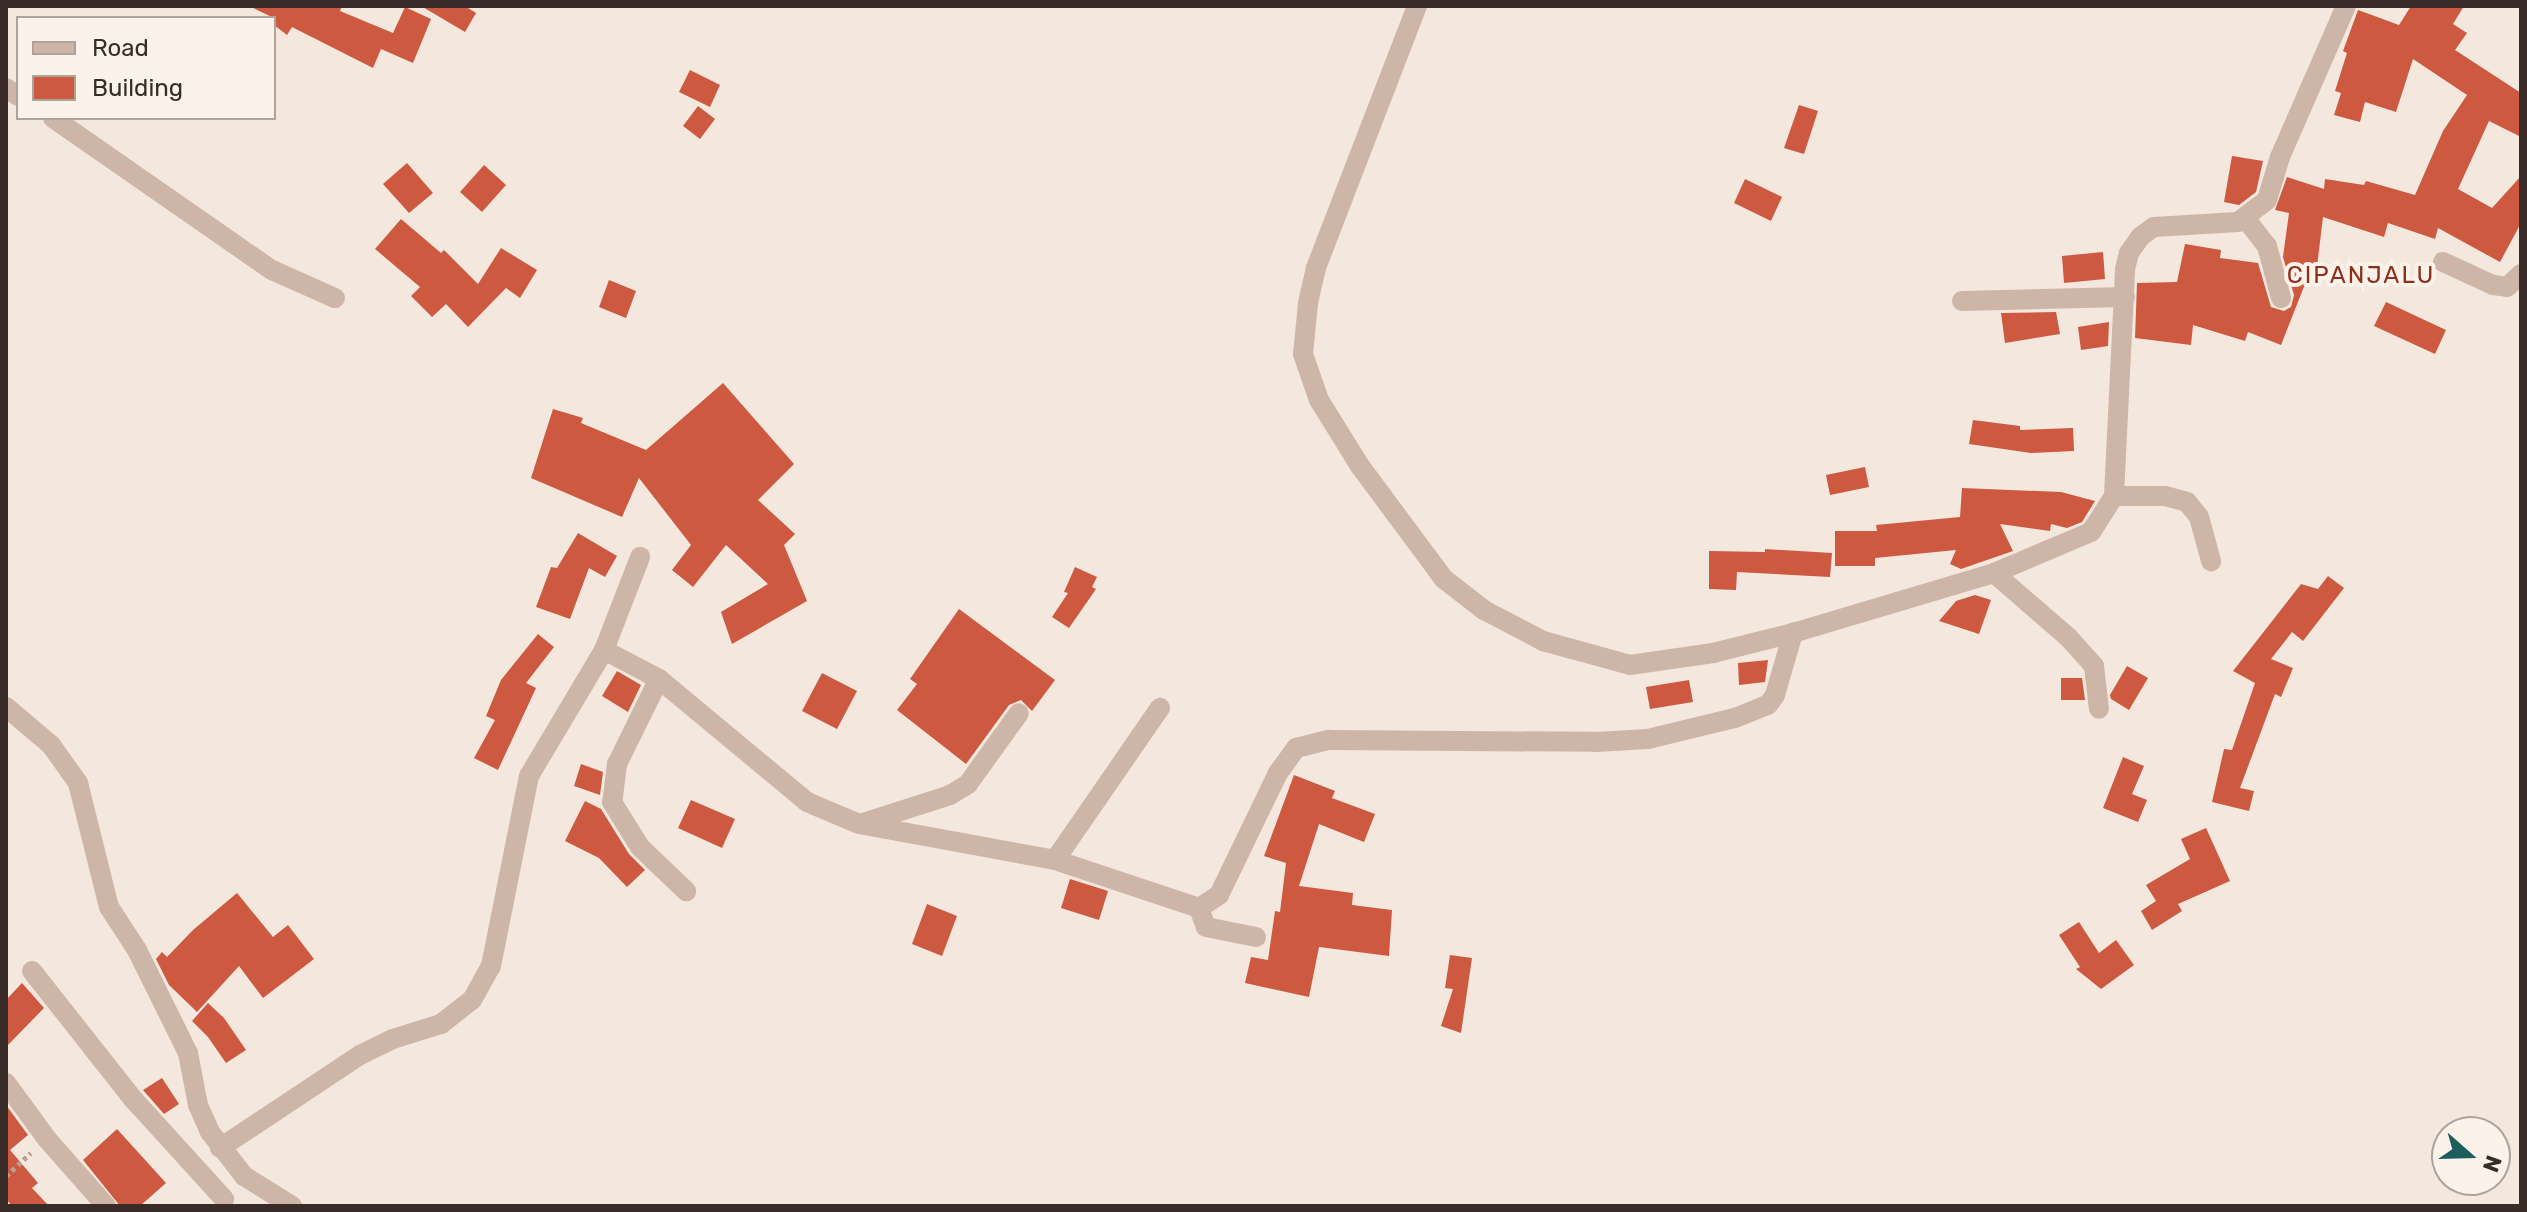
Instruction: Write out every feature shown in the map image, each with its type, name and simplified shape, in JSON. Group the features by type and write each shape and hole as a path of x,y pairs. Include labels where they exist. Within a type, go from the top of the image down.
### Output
{"street":[{"path":"1417,6 1313,280 1303,354 1319,400 1360,466 1444,579 1484,610 1543,641 1630,665 1713,653 1793,633 1994,573 2091,532 2114,496 2125,269 2129,253 2140,237 2154,227 2238,222 2267,200 2280,157 2346,6"},
{"path":"56,120 272,270 335,298"},
{"path":"2245,218 2267,246 2281,298"},
{"path":"2443,262 2493,285 2507,287 2521,274"},
{"path":"1962,301 2125,297"},
{"path":"2114,496 2165,496 2187,502 2199,517 2211,561"},
{"path":"220,1148 360,1055 393,1039 441,1024 472,1000 491,966 529,776 604,650 640,557"},
{"path":"1994,573 2068,637 2094,666 2099,709"},
{"path":"1199,908 1219,895 1278,773 1296,748 1329,740 1596,742 1648,739 1735,718 1768,705 1780,683 1793,633"},
{"path":"604,650 659,679 807,802 859,824 1055,860 1199,908"},
{"path":"659,679 617,764 612,802 640,847 686,891"},
{"path":"6,707 51,745 78,783 91,825 109,907 137,950 188,1053 198,1105 220,1148 244,1176 292,1206"},
{"path":"1055,860 1160,708"},
{"path":"859,824 950,795 968,784 1019,713"},
{"path":"1199,908 1206,927 1256,937"},
{"path":"32,971 134,1100 222,1203 244,1176"},
{"path":"6,1083 47,1139 106,1206"}],"path":[{"path":"6,1176 47,1139"}],"building":[{"path":"249,6 342,6 340,11 393,33 405,7 431,19 413,63 381,49 373,68 292,27 287,35 276,27 276,16"},
{"path":"421,6 465,6 476,13 465,32"},
{"path":"2411,6 2464,6 2453,24 2467,33 2455,50 2521,93 2521,137 2489,121 2458,189 2492,208 2521,176 2521,223 2500,262 2438,228 2435,239 2388,223 2384,237 2323,217 2316,275 2309,274 2281,345 2248,332 2245,341 2193,325 2191,345 2135,338 2137,283 2177,282 2185,244 2221,250 2220,258 2258,263 2271,307 2284,311 2291,307 2294,295 2283,257 2289,213 2275,210 2287,177 2324,189 2325,179 2364,185 2366,181 2415,195 2443,131 2467,95 2413,59 2396,112 2365,102 2360,122 2334,115 2341,93 2335,91 2347,53 2343,51 2358,10 2399,25"},
{"path":"690,70 720,85 710,107 679,92"},
{"path":"1799,105 1818,111 1804,154 1784,148"},
{"path":"698,106 715,119 700,139 683,126"},
{"path":"2232,156 2263,161 2256,192 2239,205 2224,202"},
{"path":"407,163 433,193 409,213 383,184"},
{"path":"484,165 506,185 482,212 460,192"},
{"path":"1745,179 1782,197 1771,221 1734,203"},
{"path":"401,219 441,253 444,250 478,284 501,248 537,270 520,298 506,288 468,327 446,304 432,317 411,296 420,287 375,249"},
{"path":"2103,252 2105,279 2064,283 2062,256"},
{"path":"609,280 636,291 626,318 599,307"},
{"path":"2386,302 2446,330 2435,354 2374,326"},
{"path":"2056,312 2060,334 2005,343 2001,313"},
{"path":"2109,322 2108,346 2081,350 2078,327"},
{"path":"723,383 794,464 758,500 795,534 784,545 807,601 732,644 721,612 768,584 726,545 693,587 672,570 691,545 639,478 622,517 531,478 553,409 583,418 581,423 646,450"},
{"path":"1973,420 2020,426 2020,430 2073,428 2074,451 2031,453 1969,444"},
{"path":"1865,467 1869,487 1830,495 1826,475"},
{"path":"1962,488 2061,492 2095,501 2082,522 2067,528 2051,524 2050,531 2000,524 2013,551 1961,569 1950,564 1956,550 1875,558 1875,566 1835,566 1835,531 1877,531 1876,525 1960,517"},
{"path":"578,533 617,556 605,577 589,568 570,619 536,607 551,567 557,568"},
{"path":"1765,549 1832,553 1830,577 1737,572 1736,590 1709,589 1709,551 1765,552"},
{"path":"1075,567 1097,577 1092,587 1096,589 1069,628 1052,617 1068,593 1064,592"},
{"path":"2328,576 2344,588 2303,641 2292,632 2271,659 2293,668 2281,697 2275,694 2240,788 2254,791 2249,811 2212,802 2224,749 2232,750 2255,683 2233,671 2301,584 2318,589"},
{"path":"1975,595 1991,600 1979,634 1939,621 1956,601"},
{"path":"959,609 1055,680 1032,711 1021,700 1009,705 966,764 897,710 917,684 910,679"},
{"path":"538,634 554,647 526,683 536,688 498,770 474,758 495,720 486,716 501,680"},
{"path":"1768,660 1765,682 1739,685 1738,663"},
{"path":"2127,666 2148,678 2129,710 2111,699 2110,695"},
{"path":"617,671 641,685 628,712 602,696"},
{"path":"822,673 857,691 837,729 802,711"},
{"path":"2061,678 2082,678 2085,700 2061,700"},
{"path":"1689,680 1693,702 1650,709 1646,687"},
{"path":"2123,757 2144,766 2132,794 2147,800 2138,822 2103,808"},
{"path":"581,764 603,772 600,795 574,786"},
{"path":"1294,775 1335,791 1332,798 1375,814 1364,842 1319,824 1299,886 1353,893 1352,905 1392,910 1389,956 1319,947 1309,997 1245,983 1251,957 1268,960 1275,911 1280,912 1286,863 1264,856"},
{"path":"691,800 735,819 722,848 678,828"},
{"path":"585,801 601,809 629,854 645,870 627,887 599,858 565,841"},
{"path":"2206,828 2230,881 2178,904 2182,911 2152,930 2141,911 2156,901 2146,885 2190,859 2181,839"},
{"path":"1070,879 1108,891 1099,920 1061,908"},
{"path":"237,893 273,937 288,925 314,959 263,998 239,966 197,1012 169,985 156,959 162,952 167,957"},
{"path":"927,904 957,916 942,956 912,944"},
{"path":"2079,922 2099,953 2116,940 2134,965 2101,989 2076,969 2080,967 2059,935"},
{"path":"1450,955 1472,958 1461,1033 1441,1026 1453,989 1445,988"},
{"path":"22,983 44,1008 6,1047 6,1000"},
{"path":"208,1003 224,1018 246,1050 226,1063 192,1021"},
{"path":"162,1078 179,1104 164,1114 143,1090"},
{"path":"6,1105 28,1135 10,1150 38,1183 32,1188 49,1206 12,1206 6,1199"},
{"path":"117,1129 166,1183 140,1206 120,1206 83,1160"}],"district":[{"name":"CIPANJALU","path":"2361,276"}]}
